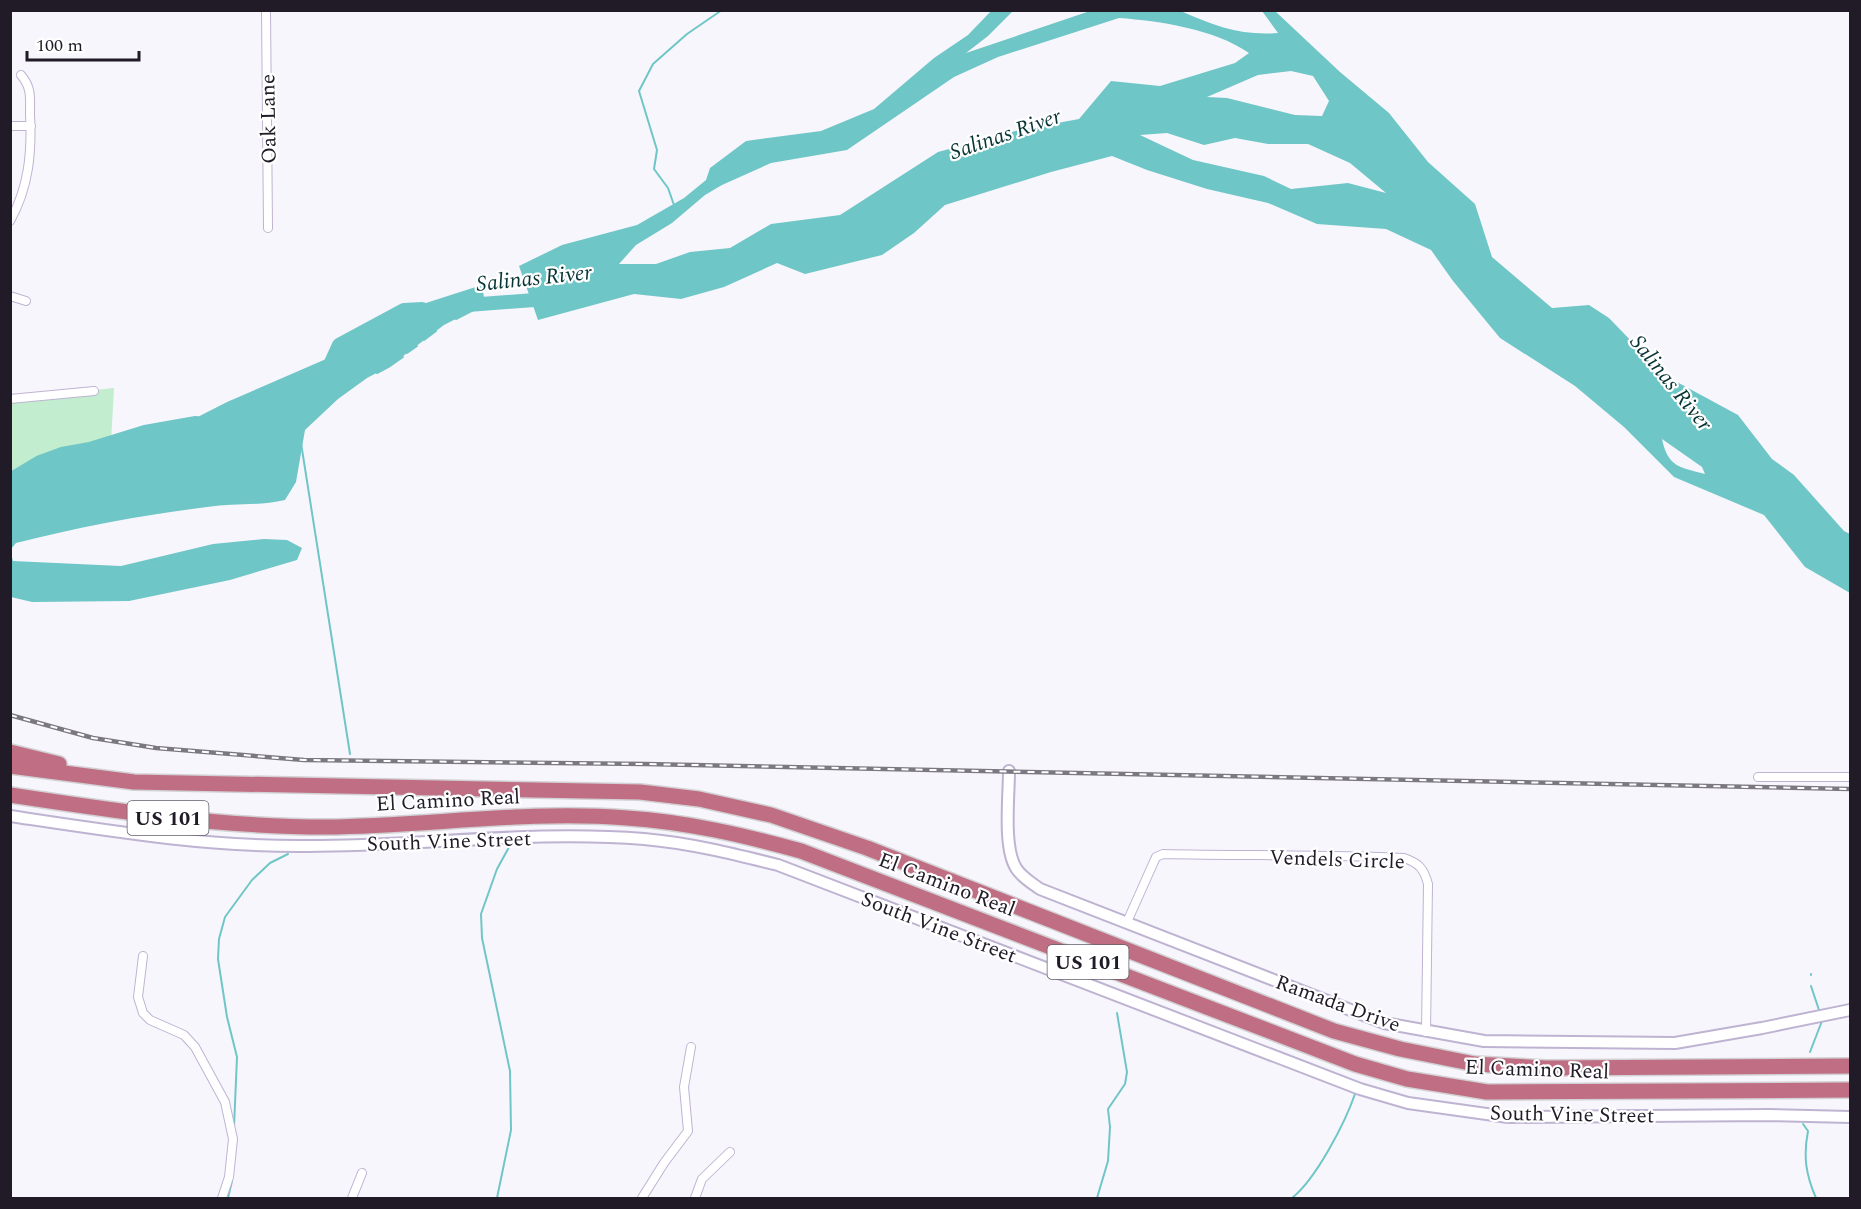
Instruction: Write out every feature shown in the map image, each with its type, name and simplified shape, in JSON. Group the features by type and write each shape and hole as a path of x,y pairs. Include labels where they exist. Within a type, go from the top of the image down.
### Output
{"highway":[{"path":"10,752 134,783"},
{"name":"El Camino Real","path":"10,765 134,783 640,792 699,799 771,815 867,848 1334,1031 1400,1049 1475,1064 1546,1068 1851,1066"},
{"name":"El Camino Real","path":"10,795 147,816 219,823 328,827 576,816 683,824 719,830 801,851 1354,1064 1407,1079 1487,1092 1851,1090"}],"street":[{"name":"Oak Lane","path":"266,10 268,228"},
{"path":"10,220 23,192 29,166 31,126 29,84 21,75"},
{"path":"10,126 31,126"},
{"path":"10,296 26,301"},
{"path":"10,399 94,391"},
{"name":"Ramada Drive","path":"1009,771 1009,849 1016,869 1028,881 1041,889 1384,1023 1484,1041 1675,1043 1851,1010"},
{"path":"1758,777 1851,777"},
{"name":"South Vine Street","path":"10,816 176,840 243,845 311,846 595,837 645,839 711,848 778,865 1360,1089 1408,1102 1508,1117 1768,1115 1851,1117"},
{"name":"Vendels Circle","path":"1127,922 1156,857 1163,854 1338,855 1404,858 1414,861 1425,872 1428,884 1426,1032"},
{"path":"143,956 138,997 140,1008 150,1020 184,1035 195,1047 225,1102 233,1139 229,1177 222,1198"},
{"path":"642,1198 688,1131 684,1087 691,1047"},
{"path":"695,1198 702,1179 730,1152"},
{"path":"352,1198 362,1173"}],"green space":[{"path":"114,388 111,443 11,480 11,399"}],"water":[{"path":"992,10 1013,11 988,36 966,53 1090,11 1187,11 1183,12 1218,26 1265,34 1278,33 1262,11 1275,11 1340,72 1389,113 1428,162 1475,204 1492,257 1552,308 1589,305 1609,318 1664,375 1738,415 1772,459 1794,475 1844,531 1850,534 1850,593 1805,567 1764,515 1674,477 1624,427 1575,386 1500,338 1453,281 1431,250 1386,229 1317,224 1268,203 1207,189 1112,156 1051,172 945,205 914,233 882,255 805,274 777,263 724,287 681,299 634,294 538,320 519,266 562,245 637,225 684,198 706,180 710,168 746,141 821,131 874,109 934,58 968,35","holes":["1119,18 1152,21 1203,32 1249,53 1235,63 1160,86 1111,81 1079,119 1019,130 938,152 840,215 771,224 730,248 690,252 656,264 619,264 636,245 672,223 705,195 722,185 771,163 847,150 954,77 998,57","1291,71 1313,76 1329,101 1322,116 1295,115 1227,98 1207,97 1258,75","1167,133 1204,145 1235,138 1268,144 1308,144 1350,163 1386,193 1348,183 1291,189 1264,176 1193,160 1140,135","1662,439 1702,467 1705,474 1688,470 1671,461"]},
{"path":"482,285 485,304 444,325 390,366 367,378 338,399 305,430 296,482 285,500 183,510 135,518 16,543 11,549 11,471 25,471 40,462 62,454 90,449 145,432 180,426 227,402 333,356 339,345 404,310"},
{"path":"264,539 287,540 302,548 297,560 230,580 129,601 32,602 11,597 11,554 13,561 121,566 213,544"}],"waterway":[{"path":"674,205 668,188 654,169 657,150 639,91 653,64 687,34 722,10"},
{"name":"Salinas River","path":"468,305 548,299"},
{"path":"456,319 485,304"},
{"name":"Salinas River","path":"329,367 339,345 404,310 422,309"},
{"path":"424,340 436,331"},
{"path":"407,353 417,346"},
{"path":"377,373 403,357"},
{"name":"Salinas River","path":"10,480 40,462 62,454 90,449 145,432 196,423"},
{"path":"301,443 350,754"},
{"path":"497,1198 511,1130 510,1071 482,938 481,914 497,869 513,840"},
{"path":"234,1127 237,1057 227,1017 218,959 219,939 225,917 252,880 270,863 288,854"},
{"path":"1811,986 1820,1013"},
{"path":"1097,1198 1108,1161 1110,1127 1108,1109 1125,1084 1127,1072 1117,1013"},
{"path":"1810,1052 1821,1019"},
{"path":"1292,1198 1311,1178 1329,1150 1355,1094"},
{"path":"1803,1124 1808,1131 1806,1149 1808,1174 1816,1198"},
{"path":"228,1198 232,1181"}],"railway":[{"path":"10,715 93,738 156,748 304,760 645,764 1850,789"}]}
